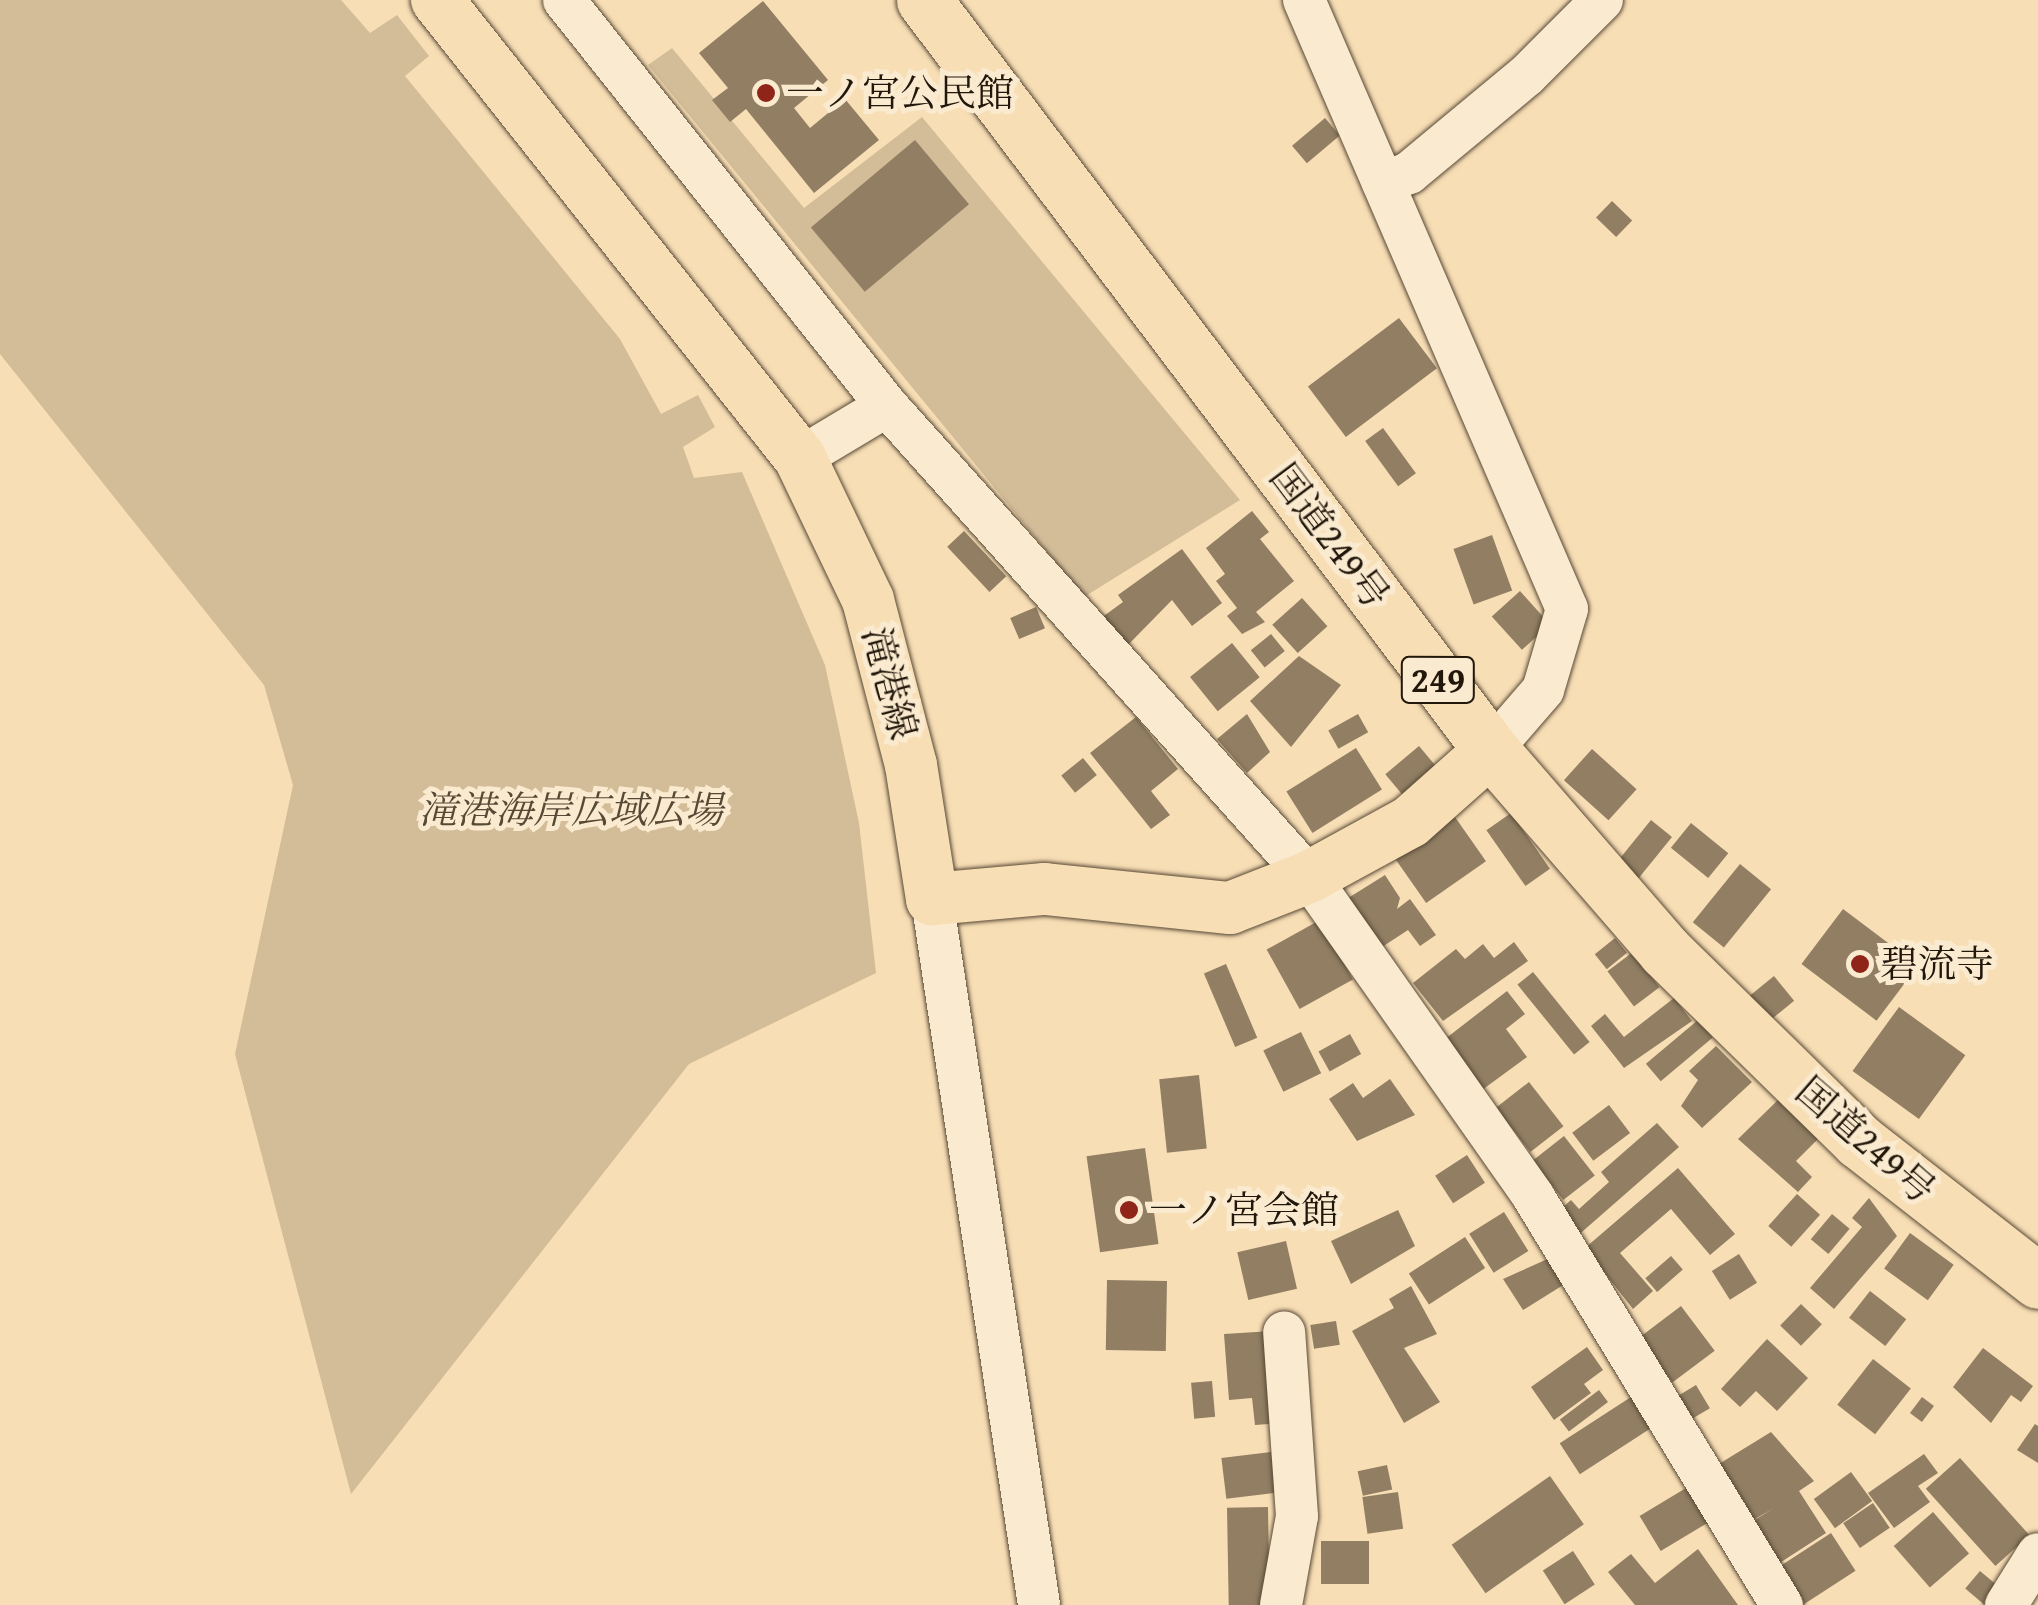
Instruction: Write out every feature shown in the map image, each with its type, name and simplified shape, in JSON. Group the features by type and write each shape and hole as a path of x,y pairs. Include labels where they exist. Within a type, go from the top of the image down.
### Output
{"highway":[{"name":"国道249号","path":"947,10 1491,750 1665,951 1846,1128 2038,1281"}],"main road":[{"name":"滝港線","path":"436,0 800,458 868,600 911,765 932,899"},
{"path":"932,899 1045,889 1230,908 1309,877 1410,822 1491,750"}],"street":[{"path":"564,0 886,406 1309,877 1533,1196 1782,1605"},
{"path":"1304,0 1567,609 1544,690 1491,750"},
{"path":"1383,183 1408,174 1527,76 1602,0"},
{"path":"800,458 886,406"},
{"path":"932,899 1039,1605"},
{"path":"1281,1605 1297,1516 1284,1332"},
{"path":"2006,1605 2038,1554"}],"green space":[{"name":"滝港海岸広域広場","path":"0,0 341,0 370,33 397,15 429,56 405,76 620,339 661,414 698,395 715,427 683,447 694,478 742,472 825,665 859,823 876,973 689,1064 351,1494 235,1054 293,785 264,685 0,354"},
{"path":"672,48 804,208 922,117 1240,500 1084,597 648,65"}],"building":[{"name":"一ノ宮公民館","path":"763,1 828,80 794,108 810,128 845,99 879,140 814,193 746,109 730,122 712,100 728,88 699,53"},
{"path":"1325,118 1340,136 1307,163 1292,146"},
{"path":"915,140 969,204 865,292 811,227"},
{"path":"1612,201 1632,220 1616,237 1596,218"},
{"path":"1399,318 1437,368 1346,437 1308,387"},
{"path":"1383,428 1416,473 1398,486 1365,441"},
{"path":"1252,511 1269,532 1260,539 1294,581 1256,612 1265,622 1242,634 1227,616 1237,608 1216,581 1225,574 1206,548"},
{"path":"964,531 1006,576 989,592 947,547"},
{"path":"1492,535 1512,590 1474,604 1453,549"},
{"path":"1182,549 1222,603 1192,626 1172,600 1124,649 1101,618 1123,602 1118,595"},
{"path":"1520,591 1550,624 1522,650 1492,616"},
{"path":"1302,598 1327,626 1298,653 1272,625"},
{"path":"1036,607 1045,628 1019,639 1010,618"},
{"path":"1271,634 1285,651 1265,667 1251,650"},
{"path":"1232,643 1260,677 1218,711 1190,677"},
{"path":"1299,656 1341,685 1291,747 1250,701"},
{"path":"1247,714 1270,752 1247,773 1217,739"},
{"path":"1358,714 1368,732 1338,749 1328,730"},
{"path":"1136,717 1178,769 1151,791 1170,815 1151,829 1090,753"},
{"path":"1419,746 1443,775 1410,803 1385,774"},
{"path":"1356,748 1382,790 1312,833 1286,791"},
{"path":"1592,749 1637,789 1608,820 1564,780"},
{"path":"1083,758 1097,775 1075,793 1061,776"},
{"path":"1511,813 1550,869 1525,886 1486,830"},
{"path":"1455,817 1486,861 1426,903 1395,859"},
{"path":"1651,820 1672,837 1632,886 1611,869"},
{"path":"1691,823 1728,853 1708,878 1671,848"},
{"path":"1740,864 1771,889 1724,947 1693,922"},
{"path":"1385,875 1400,898 1397,909 1410,899 1436,935 1420,946 1408,930 1382,947 1345,900"},
{"name":"碧流寺","path":"1843,909 1918,966 1877,1021 1801,964"},
{"path":"1320,920 1353,979 1300,1009 1267,950"},
{"path":"1615,938 1627,953 1607,969 1595,954"},
{"path":"1514,942 1528,961 1443,1021 1413,983 1456,949 1465,959 1483,944 1494,958"},
{"path":"1633,952 1659,987 1634,1006 1607,971"},
{"path":"1226,964 1257,1038 1235,1047 1204,973"},
{"path":"1533,972 1590,1042 1574,1055 1517,985"},
{"path":"1774,976 1794,1001 1769,1021 1749,996"},
{"path":"1507,991 1525,1014 1506,1029 1527,1057 1482,1090 1445,1039"},
{"path":"1674,998 1692,1021 1624,1068 1591,1026 1605,1014 1624,1037"},
{"path":"1899,1007 1965,1055 1919,1119 1853,1071"},
{"path":"1698,1020 1713,1038 1661,1081 1646,1064"},
{"path":"1301,1032 1321,1073 1283,1092 1263,1050"},
{"path":"1350,1034 1361,1054 1330,1072 1319,1051"},
{"path":"1716,1046 1752,1082 1702,1128 1681,1106 1698,1080 1689,1071"},
{"path":"1199,1075 1207,1149 1167,1153 1159,1079"},
{"path":"1390,1079 1415,1115 1357,1141 1329,1099 1353,1083 1363,1098"},
{"path":"1529,1082 1563,1126 1530,1152 1496,1108"},
{"path":"1780,1098 1819,1138 1796,1161 1812,1177 1798,1192 1738,1139"},
{"path":"1609,1105 1630,1133 1593,1161 1572,1133"},
{"path":"1657,1123 1679,1147 1575,1238 1554,1215 1571,1200 1579,1209 1609,1182 1601,1172"},
{"path":"1564,1136 1595,1175 1563,1200 1532,1161"},
{"path":"1145,1148 1158,1244 1100,1252 1087,1156"},
{"path":"1467,1155 1485,1183 1453,1203 1435,1176"},
{"path":"1678,1168 1735,1234 1710,1255 1671,1209 1620,1253 1653,1291 1633,1309 1585,1248"},
{"path":"1797,1194 1820,1215 1791,1247 1768,1226"},
{"path":"1869,1198 1897,1236 1834,1309 1810,1288 1862,1227 1852,1218"},
{"path":"1398,1210 1415,1246 1351,1284 1331,1241"},
{"path":"1504,1212 1528,1251 1494,1273 1469,1234"},
{"path":"1832,1214 1850,1229 1828,1254 1811,1239"},
{"path":"1910,1233 1954,1265 1928,1300 1884,1269"},
{"path":"1465,1237 1485,1268 1429,1305 1409,1273"},
{"path":"1286,1241 1297,1289 1248,1300 1237,1252"},
{"path":"1739,1254 1757,1283 1730,1300 1712,1271"},
{"path":"1671,1256 1683,1270 1657,1292 1645,1278"},
{"path":"1552,1257 1568,1282 1523,1310 1503,1279"},
{"path":"1107,1280 1167,1281 1166,1351 1106,1350"},
{"path":"1411,1286 1437,1334 1404,1348 1440,1402 1404,1423 1352,1331 1394,1308 1389,1299"},
{"path":"1870,1291 1906,1319 1885,1346 1849,1318"},
{"path":"1801,1304 1822,1324 1801,1346 1780,1326"},
{"path":"1681,1306 1715,1351 1672,1383 1639,1338"},
{"path":"1336,1321 1340,1345 1314,1349 1310,1325"},
{"path":"1274,1331 1281,1423 1255,1425 1252,1398 1229,1400 1224,1334"},
{"path":"1767,1339 1808,1378 1777,1411 1756,1391 1740,1407 1721,1389"},
{"path":"1587,1347 1603,1370 1584,1384 1591,1393 1554,1420 1531,1387"},
{"path":"1983,1348 2033,1386 2021,1402 2011,1395 1991,1423 1953,1387"},
{"path":"1873,1359 1911,1389 1875,1434 1837,1405"},
{"path":"1212,1381 1215,1417 1194,1419 1191,1383"},
{"path":"1696,1385 1710,1408 1684,1424 1670,1400"},
{"path":"1599,1390 1608,1402 1569,1431 1560,1419"},
{"path":"1631,1397 1651,1428 1580,1474 1560,1443"},
{"path":"1922,1397 1934,1406 1922,1422 1910,1413"},
{"path":"2035,1424 2038,1426 2038,1463 2017,1450"},
{"path":"1771,1432 1814,1481 1799,1491 1826,1533 1775,1566 1748,1524 1774,1508 1748,1523 1714,1467"},
{"path":"1271,1452 1276,1493 1226,1499 1221,1458"},
{"path":"1924,1454 1938,1473 1918,1486 1930,1502 1894,1528 1868,1493"},
{"path":"1960,1458 2030,1535 1995,1566 1926,1489"},
{"path":"1387,1465 1392,1489 1363,1496 1358,1471"},
{"path":"1851,1472 1872,1501 1835,1528 1814,1499"},
{"path":"1550,1476 1584,1524 1486,1593 1452,1545"},
{"path":"1691,1485 1712,1520 1661,1551 1640,1516"},
{"path":"1398,1492 1403,1529 1367,1534 1362,1497"},
{"path":"1873,1503 1890,1528 1860,1548 1843,1523"},
{"path":"1268,1507 1270,1605 1229,1605 1227,1508"},
{"path":"1933,1512 1969,1554 1930,1588 1894,1546"},
{"path":"1831,1533 1856,1571 1801,1605 1777,1568"},
{"path":"1321,1541 1369,1541 1369,1584 1321,1584"},
{"path":"1698,1549 1738,1605 1635,1605 1608,1572 1631,1554 1655,1583"},
{"path":"1573,1551 1595,1585 1565,1604 1543,1571"},
{"path":"1980,1571 1999,1587 1984,1605 1965,1589"}],"place":[{"name":"一ノ宮公民館","path":"766,93"},
{"name":"碧流寺","path":"1860,964"},
{"name":"一ノ宮会館","path":"1129,1210"}]}
